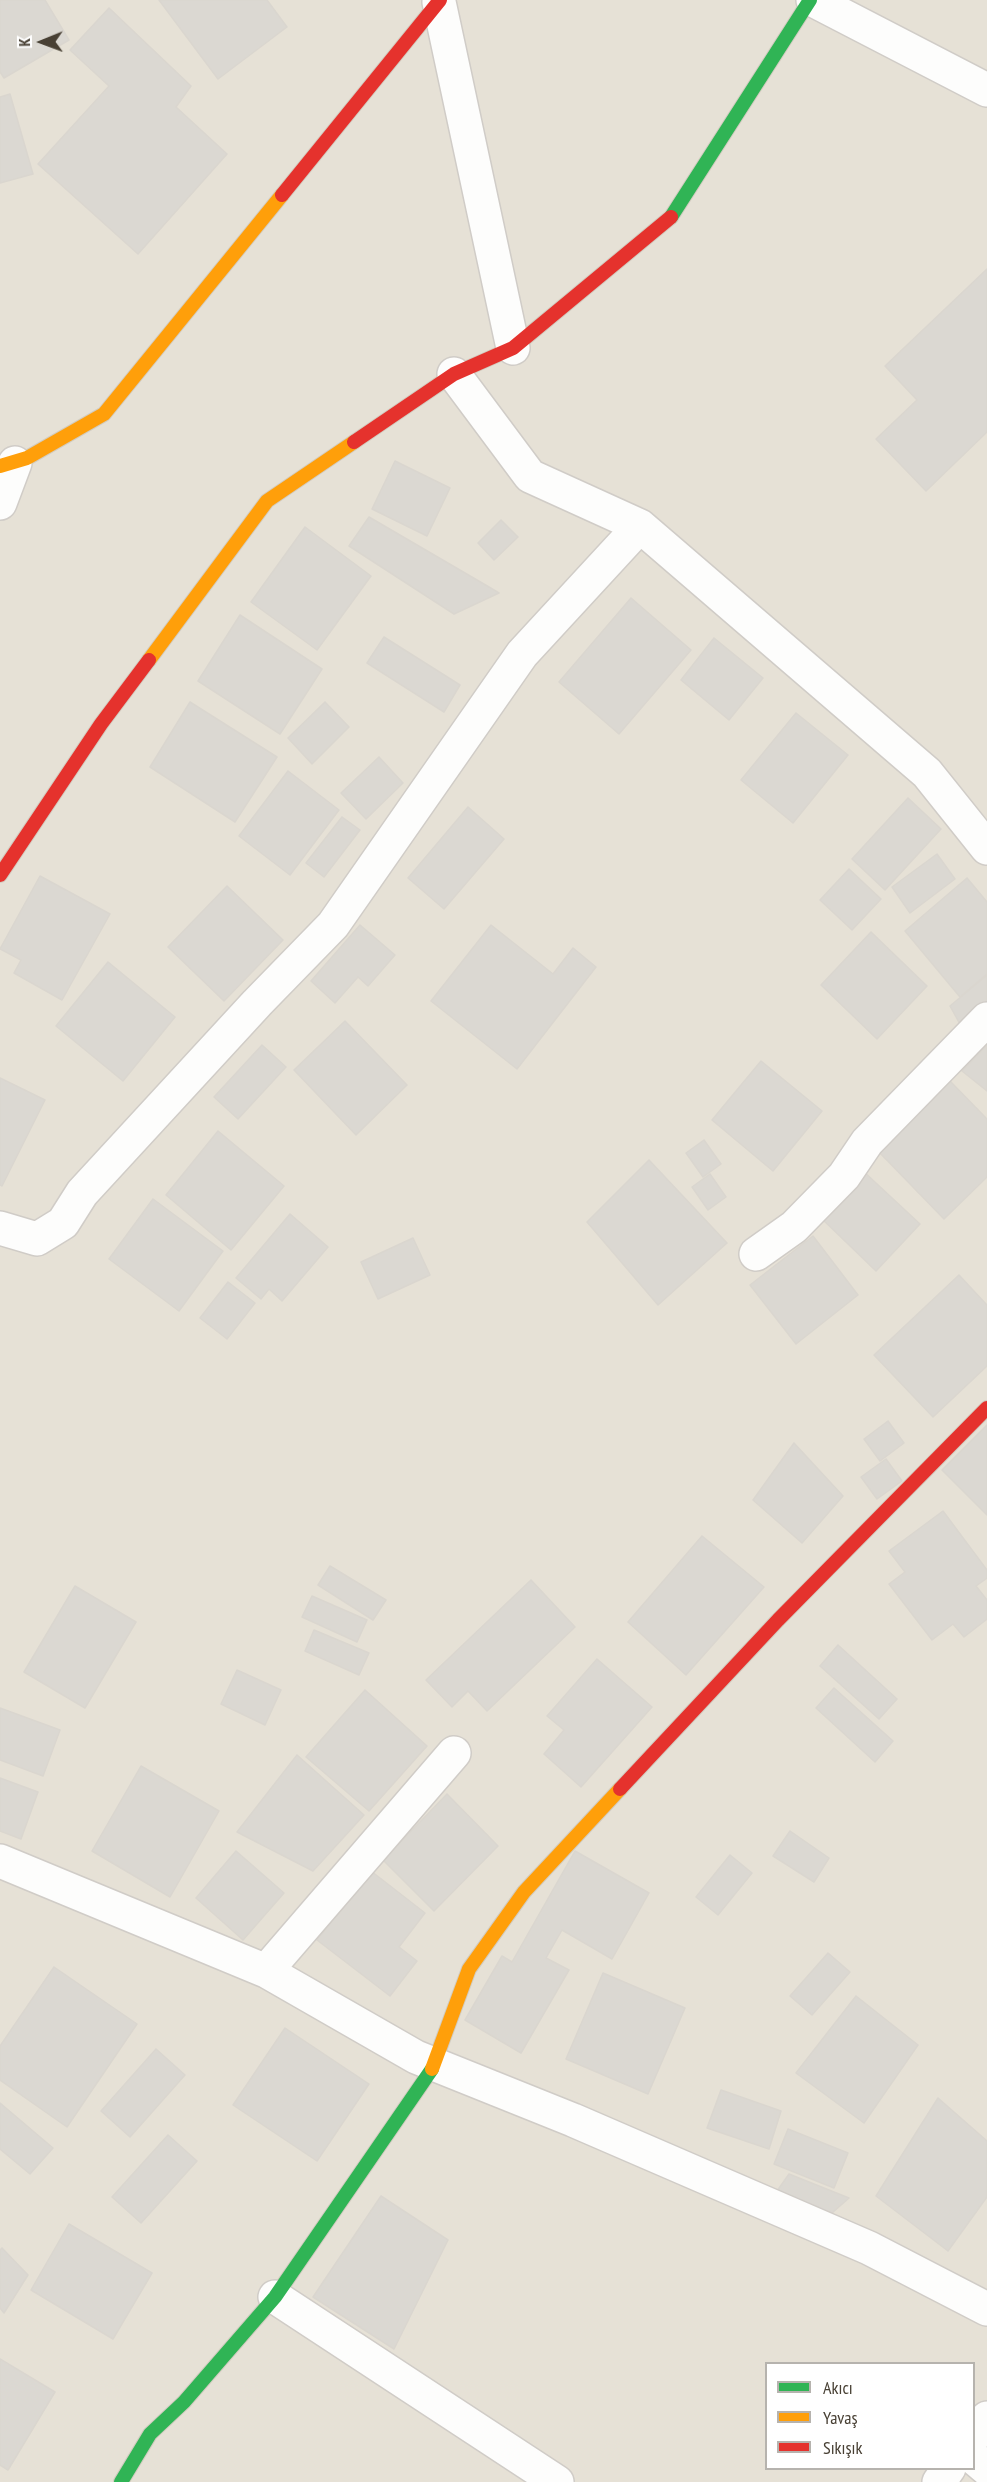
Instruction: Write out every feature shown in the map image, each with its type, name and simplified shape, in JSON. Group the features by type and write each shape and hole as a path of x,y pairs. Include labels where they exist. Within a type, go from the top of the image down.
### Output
{"street":[{"path":"0,875 101,724 267,501 454,374 513,348 672,216 811,0 987,90"},
{"path":"440,1 513,348"},
{"path":"0,503 7,465 27,458 104,414 440,1"},
{"path":"454,374 530,476 640,525 927,773 987,848"},
{"path":"0,1228 37,1239 63,1223 82,1193 257,1003 333,925 522,654 640,525"},
{"path":"756,1254 794,1227 844,1176 867,1142 987,1019"},
{"path":"121,2482 150,2434 184,2402 275,2297 434,2065 469,1969 524,1892 778,1620 987,1408"},
{"path":"266,1971 454,1753"},
{"path":"0,1861 266,1971 434,2065 573,2120 869,2248 987,2309"},
{"path":"275,2297 557,2482"},
{"path":"975,2435 987,2418"},
{"path":"975,2458 987,2469"},
{"path":"939,2482 948,2470"}],"shaded area":[{"path":"0,0 987,0 987,2482 0,2482"}],"building":[{"path":"0,0 45,0 69,40 4,78 0,72"},
{"path":"159,0 267,0 287,27 218,79"},
{"path":"109,8 191,86 176,107 227,154 138,254 38,164 109,86 70,50"},
{"path":"10,94 33,174 0,183 0,97"},
{"path":"987,269 987,432 926,491 876,439 917,400 885,366"},
{"path":"395,461 450,488 427,536 372,509"},
{"path":"369,517 499,593 454,614 349,546"},
{"path":"501,520 518,537 494,560 478,543"},
{"path":"305,527 371,576 317,650 251,602"},
{"path":"631,598 691,650 619,734 559,682"},
{"path":"240,615 322,669 280,734 198,681"},
{"path":"384,637 460,685 444,712 367,663"},
{"path":"714,638 763,678 729,720 681,680"},
{"path":"190,702 277,757 235,822 150,767"},
{"path":"325,702 349,727 312,764 288,738"},
{"path":"796,713 848,755 793,823 741,780"},
{"path":"379,757 403,783 366,819 341,793"},
{"path":"288,771 339,810 290,875 239,836"},
{"path":"908,798 941,829 885,890 852,859"},
{"path":"468,807 504,839 444,909 408,878"},
{"path":"342,817 360,830 324,877 306,863"},
{"path":"937,854 955,879 910,913 892,887"},
{"path":"849,869 881,899 852,930 820,900"},
{"path":"40,876 110,914 62,1000 14,973 21,960 0,949"},
{"path":"967,878 987,902 987,974 960,997 905,931"},
{"path":"227,886 283,940 224,1001 168,947"},
{"path":"360,925 395,955 368,986 358,977 335,1003 311,981"},
{"path":"491,925 553,974 573,948 596,967 517,1069 431,1001"},
{"path":"871,932 927,986 877,1039 821,985"},
{"path":"108,962 175,1017 123,1081 56,1026"},
{"path":"987,975 987,1004 961,1026 950,1006"},
{"path":"345,1021 407,1085 356,1135 294,1070"},
{"path":"262,1045 286,1067 238,1119 214,1097"},
{"path":"987,1045 987,1091 962,1071"},
{"path":"761,1061 822,1111 773,1171 712,1120"},
{"path":"0,1078 45,1100 2,1186 0,1185"},
{"path":"950,1081 987,1119 987,1177 944,1219 878,1151"},
{"path":"218,1131 284,1186 231,1250 166,1195"},
{"path":"704,1140 721,1164 703,1177 686,1153"},
{"path":"649,1160 727,1243 658,1305 587,1222"},
{"path":"862,1170 920,1224 876,1271 819,1216"},
{"path":"710,1174 726,1197 708,1210 692,1187"},
{"path":"153,1199 223,1251 179,1311 109,1259"},
{"path":"290,1214 328,1247 282,1301 269,1289 261,1299 236,1278"},
{"path":"813,1236 858,1295 796,1344 750,1285"},
{"path":"413,1238 430,1275 378,1299 361,1262"},
{"path":"959,1275 987,1305 987,1366 933,1417 874,1355"},
{"path":"228,1282 255,1303 227,1339 200,1318"},
{"path":"888,1421 904,1443 880,1461 864,1439"},
{"path":"987,1425 987,1515 942,1470"},
{"path":"794,1443 843,1496 802,1543 753,1500"},
{"path":"886,1459 902,1481 877,1499 861,1477"},
{"path":"943,1511 987,1570 987,1578 976,1586 987,1600 987,1619 964,1637 953,1624 932,1640 889,1584 905,1572 889,1551"},
{"path":"702,1536 764,1587 686,1675 628,1622"},
{"path":"330,1566 386,1600 373,1620 318,1585"},
{"path":"531,1580 575,1627 487,1711 468,1691 452,1707 426,1680"},
{"path":"75,1586 136,1622 85,1708 24,1672"},
{"path":"312,1596 367,1620 357,1642 302,1617"},
{"path":"314,1630 369,1653 359,1675 305,1651"},
{"path":"838,1645 897,1699 879,1719 820,1666"},
{"path":"597,1659 652,1707 581,1787 544,1754 564,1730 547,1716"},
{"path":"237,1670 281,1690 265,1725 221,1704"},
{"path":"834,1688 893,1741 875,1762 816,1708"},
{"path":"365,1690 427,1746 369,1811 306,1757"},
{"path":"0,1708 60,1730 43,1776 0,1760"},
{"path":"297,1755 364,1815 313,1871 237,1832"},
{"path":"141,1766 219,1811 170,1897 92,1851"},
{"path":"0,1778 38,1792 21,1839 0,1831"},
{"path":"447,1794 498,1846 434,1911 383,1860"},
{"path":"790,1831 829,1858 814,1882 773,1856"},
{"path":"236,1851 284,1893 243,1940 196,1898"},
{"path":"575,1851 649,1893 612,1959 562,1930 546,1958 569,1970 521,2053 465,2020 502,1956 512,1962"},
{"path":"730,1855 752,1873 718,1915 696,1897"},
{"path":"371,1871 425,1913 399,1947 417,1961 390,1996 317,1940"},
{"path":"828,1953 850,1972 812,2015 790,1996"},
{"path":"54,1967 137,2024 67,2127 0,2080 0,2046"},
{"path":"603,1973 685,2008 648,2094 566,2059"},
{"path":"856,1996 918,2045 864,2123 796,2073"},
{"path":"285,2028 369,2084 317,2161 233,2105"},
{"path":"156,2049 185,2075 130,2137 101,2111"},
{"path":"721,2090 781,2111 769,2149 707,2128"},
{"path":"938,2098 987,2141 987,2197 948,2251 876,2196"},
{"path":"0,2103 53,2148 30,2174 0,2149"},
{"path":"788,2129 848,2153 834,2188 774,2164"},
{"path":"168,2135 197,2161 141,2223 112,2197"},
{"path":"789,2174 849,2198 832,2213 777,2191"},
{"path":"381,2196 448,2240 394,2349 313,2297"},
{"path":"69,2224 152,2273 113,2339 31,2290"},
{"path":"2,2248 28,2275 4,2313 0,2308 0,2250"},
{"path":"0,2359 55,2392 8,2470 0,2465"}],"traffic: fast":[{"path":"671,217 810,0"},
{"path":"121,2482 150,2434 184,2402 275,2297 432,2069"}],"traffic: slow":[{"path":"0,466 27,458 104,414 282,195"},
{"path":"149,660 267,501 354,442"},
{"path":"432,2069 469,1969 524,1892 620,1789"}],"traffic: jam":[{"path":"282,195 440,0"},
{"path":"354,442 454,374 513,348 671,217"},
{"path":"0,875 101,724 149,660"},
{"path":"620,1789 778,1620 987,1408"}]}
